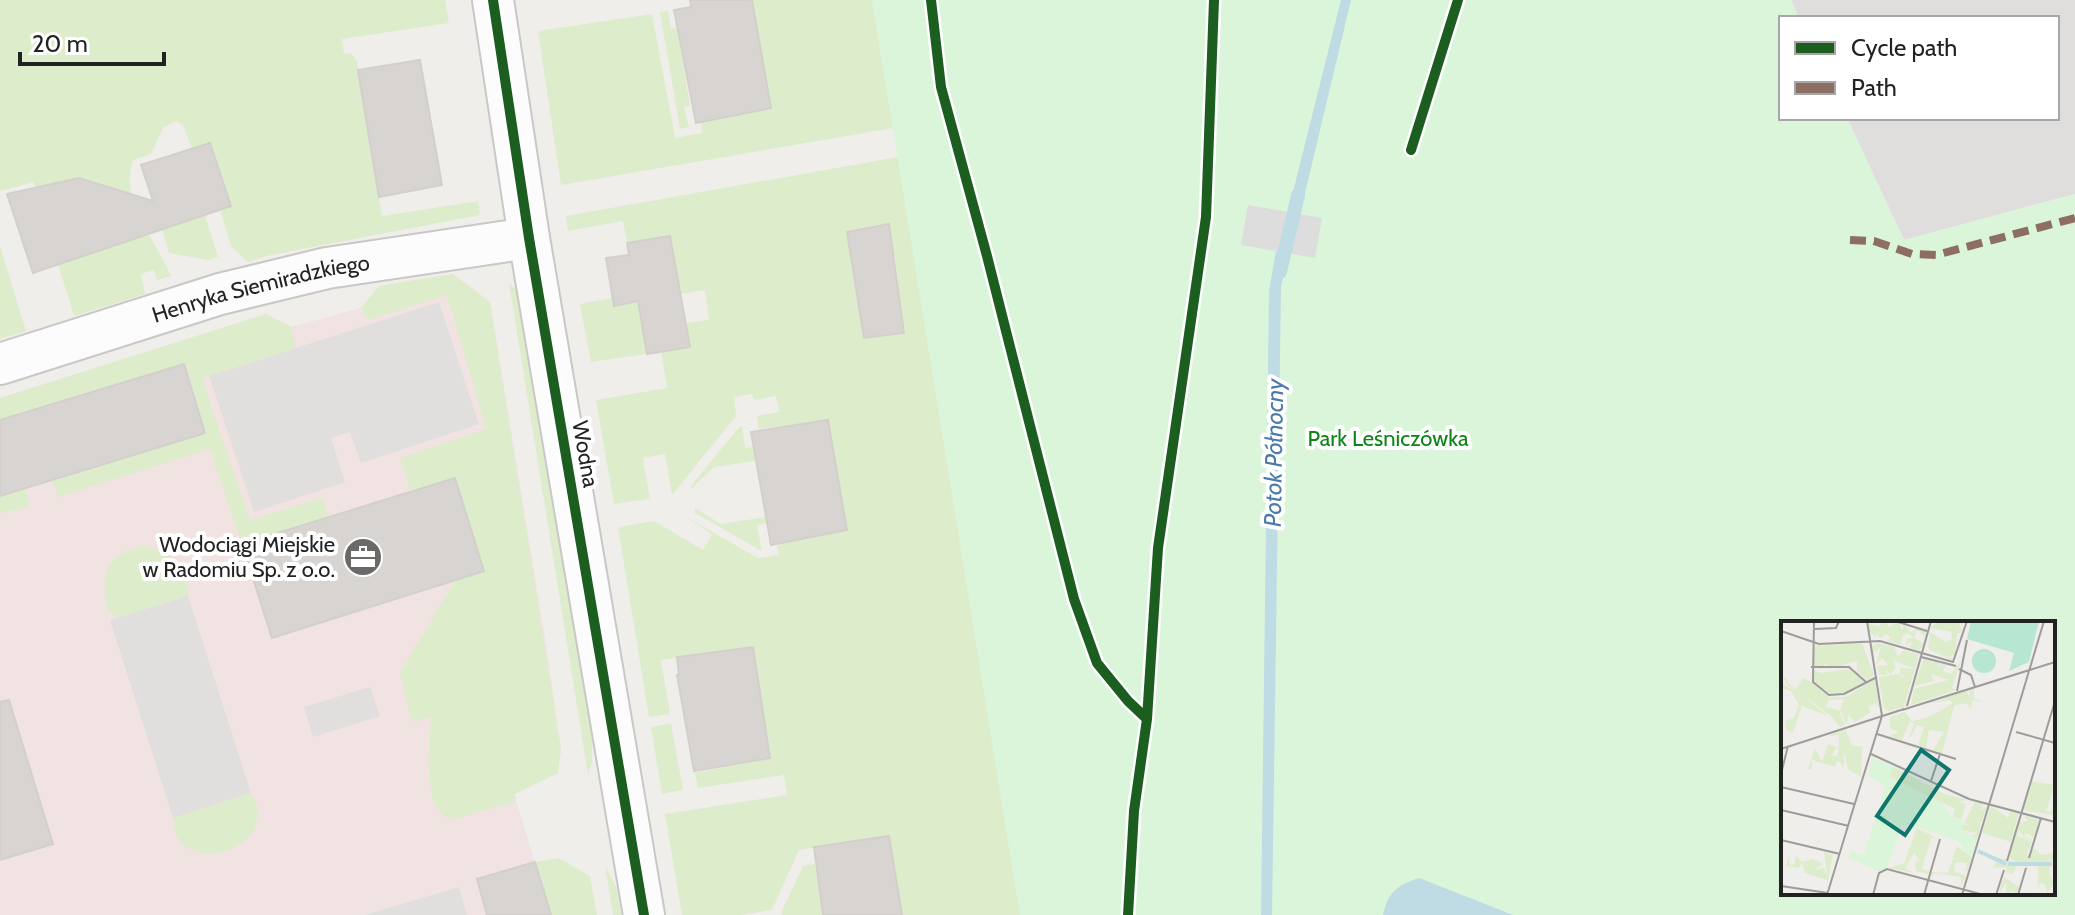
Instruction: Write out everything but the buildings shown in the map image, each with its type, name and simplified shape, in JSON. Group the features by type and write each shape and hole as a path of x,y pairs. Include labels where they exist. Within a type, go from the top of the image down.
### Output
{"street":[{"name":"Wodna","path":"493,0 529,238 644,915"},
{"name":"Henryka Siemiradzkiego","path":"0,364 220,294 327,268 529,238"}],"shaded area":[{"path":"1791,0 2075,0 2075,194 1904,240 1848,120 2059,120 2059,16 1798,16"},
{"path":"453,274 490,302 547,650 561,749 558,773 514,794 551,915 0,915 0,398 266,314 291,327 361,308 379,286"},
{"path":"439,302 479,424 361,463 350,432 331,438 345,482 254,512 209,376"},
{"path":"188,596 251,793 173,818 110,620"},
{"path":"370,687 380,716 313,737 304,707"},
{"path":"459,887 467,915 365,915"}],"green space":[{"path":"0,0 445,0 449,23 342,39 344,54 351,53 357,61 382,216 478,201 480,215 248,262 231,246 220,210 230,206 211,144 192,149 183,125 176,121 163,128 151,154 133,160 130,175 135,205 171,276 157,280 154,270 141,274 145,294 74,316 58,264 87,183 79,178 66,180 67,186 38,196 33,182 1,191"},
{"path":"752,0 872,0 893,128 561,185 538,31 652,14 675,138 702,133 701,123 732,117"},
{"name":"Park Leśniczówka","path":"872,0 1791,0 1798,16 1779,16 1779,120 1848,120 1904,240 2075,194 2075,915 1020,915"},
{"path":"668,11 671,29 677,28 690,106 684,107 689,127 680,129 660,12"},
{"path":"898,157 1020,915 902,915 889,837 799,850 772,910 741,915 682,915 665,814 787,795 784,775 698,788 695,773 770,758 753,647 661,660 670,714 649,717 618,527 654,521 703,550 712,534 681,514 758,558 779,555 777,544 847,529 828,420 759,429 757,416 779,412 776,396 754,400 752,394 734,397 736,416 672,495 665,454 643,458 650,499 614,504 596,400 667,388 661,351 686,323 709,320 705,290 681,294 670,236 627,243 623,221 568,231 566,216","holes":["889,224 904,333 864,337"]},
{"path":"205,215 218,257 208,260 169,253 162,229"},
{"path":"0,246 26,331 0,339"},
{"path":"453,274 490,302 561,749 558,773 515,794 516,801 452,820 442,814 435,804 431,790 431,717 412,722 400,673 456,579 484,570 455,478 411,491 400,458 486,429 447,295 368,320 361,308 379,286"},
{"path":"509,283 517,290 592,730 592,763 588,774"},
{"path":"612,298 614,306 638,301 647,354 591,362 580,304"},
{"path":"266,314 291,327 296,348 202,378 250,520 322,498 328,517 242,544 210,449 58,497 53,480 0,420 0,398"},
{"path":"742,426 745,448 753,447 755,461 714,467 691,489 691,486"},
{"path":"25,488 30,507 0,513 0,496"},
{"path":"695,508 721,524 765,517 766,523 757,525 762,551 695,513"},
{"path":"144,546 162,552 177,562 186,576 188,596 118,618 108,610 105,586 108,568 121,555"},
{"path":"671,723 683,790 662,794 651,727"},
{"path":"251,793 257,813 253,830 241,843 225,851 207,853 190,849 178,838 173,818"},
{"path":"559,858 590,876 597,915 551,915 535,862"},
{"path":"815,864 823,915 783,915 781,913 803,866"},
{"path":"605,865 617,889 621,915 613,915"}],"water":[{"path":"1341,0 1351,0 1300,214 1288,212"},
{"path":"1276,251 1289,254 1281,286 1272,915 1261,915 1269,291"},
{"path":"1419,878 1513,915 1383,915 1395,890"}],"pier":[{"path":"1248,205 1322,218 1315,258 1241,245"}],"waterway":[{"name":"Potok Północny","path":"1280,272 1298,195"}],"marked path":[{"path":"1850,240 1874,241 1912,254 1936,255 2075,218"}],"cycle path":[{"path":"493,0 529,238 644,915"},
{"path":"931,0 941,87 1074,599 1097,663 1147,719"},
{"path":"1128,915 1134,811 1147,719 1158,548 1206,217 1214,0"},
{"path":"1411,150 1458,0"}],"place":[{"name":"Wodociągi Miejskie w Radomiu Sp. z o.o.","path":"363,557"}]}
